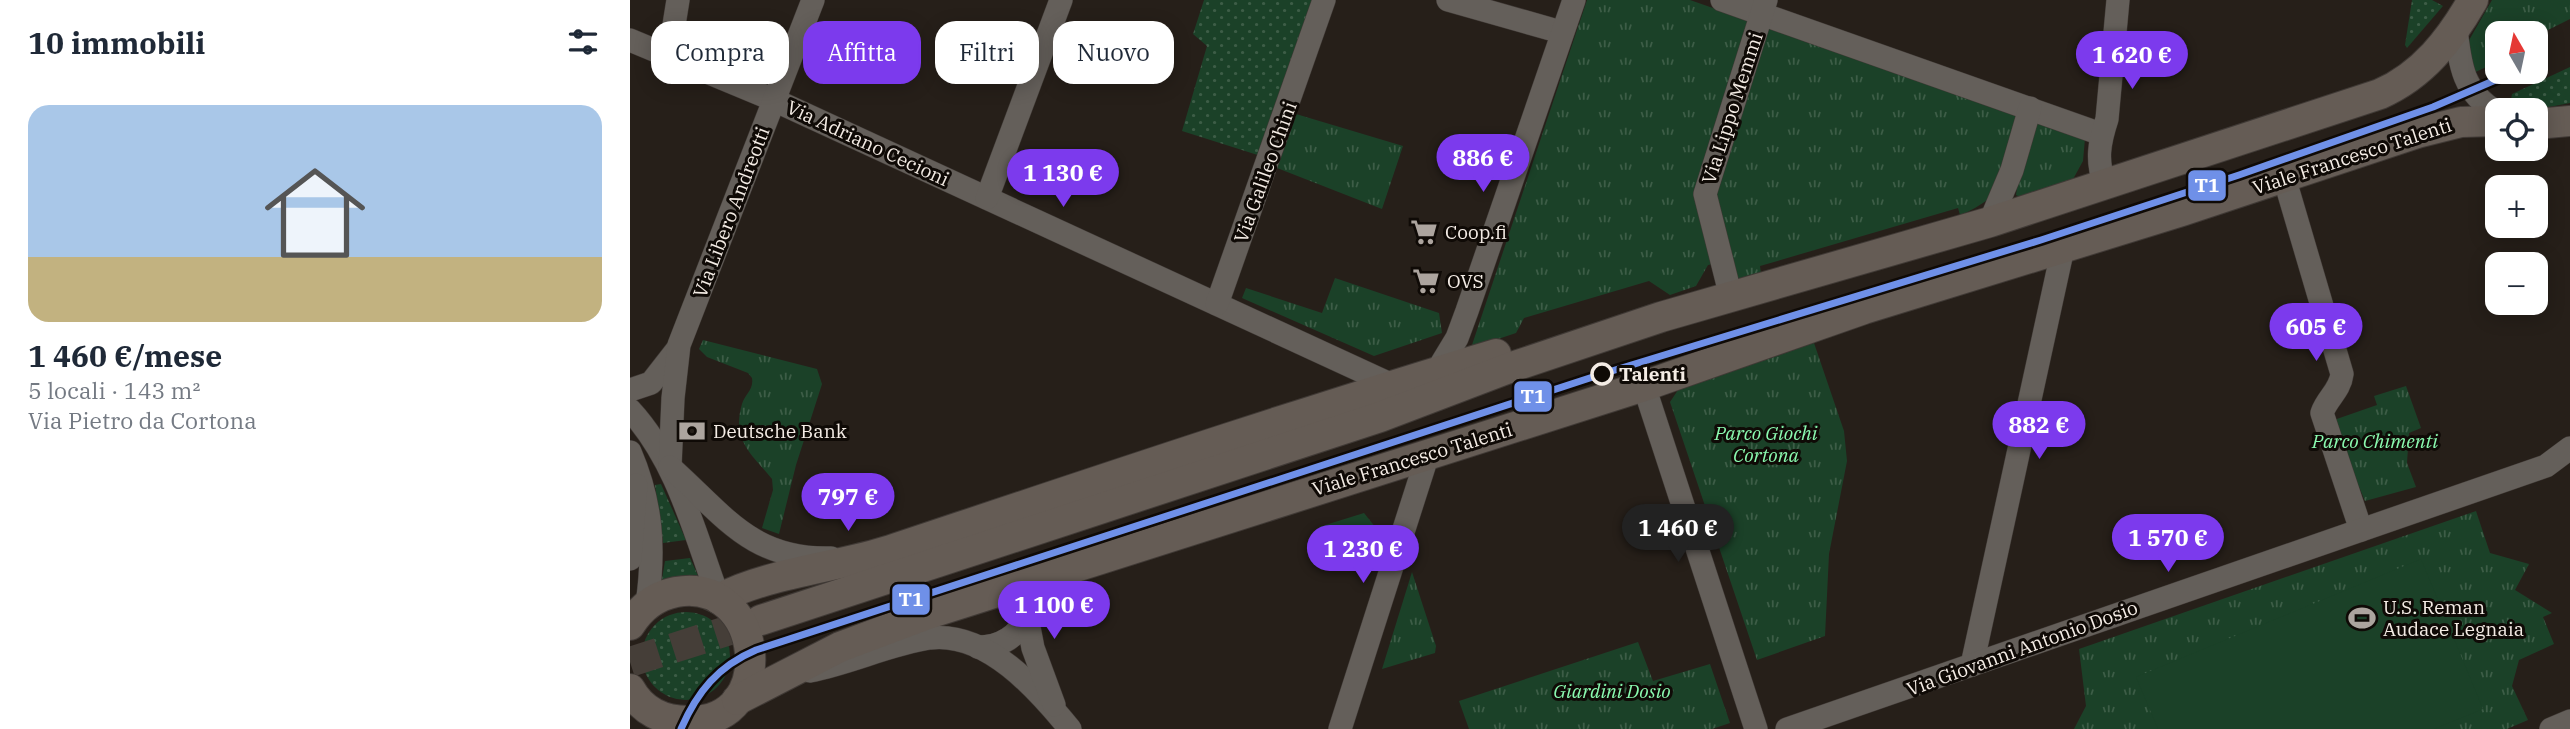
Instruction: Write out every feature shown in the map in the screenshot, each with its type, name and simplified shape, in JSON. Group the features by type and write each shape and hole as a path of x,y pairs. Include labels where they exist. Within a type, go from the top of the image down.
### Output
{"main road":[{"path":"761,620 1380,417 1569,347 1990,222 2380,94 2411,78 2456,29 2473,0"},
{"name":"Viale Francesco Talenti","path":"634,706 659,716 685,721 705,719 727,712 788,674 866,636 1064,570 1644,386 1864,309 2440,127 2469,121 2485,121"},
{"path":"719,599 739,589 861,559 1339,401 1504,351 1569,347"},
{"path":"635,619 664,595 682,591 698,592 719,599 740,621 751,648 748,680 727,712"}],"street":[{"path":"675,21 678,0"},
{"name":"Via Libero Andreotti","path":"630,390 646,386 657,377 679,345 813,0"},
{"path":"987,198 1061,0"},
{"name":"Via Galileo Chini","path":"1217,304 1324,0"},
{"path":"1448,0 1562,32"},
{"path":"1437,371 1454,343 1464,319 1574,0"},
{"path":"1722,0 1764,7 2101,134"},
{"path":"2105,185 2099,162 2101,134 2107,119 2119,0"},
{"name":"Via Lippo Memmi","path":"1731,297 1705,194 1764,7"},
{"path":"2456,29 2460,67 2466,82 2485,104"},
{"name":"Via Adriano Cecioni","path":"630,40 651,49"},
{"name":"Via Adriano Cecioni","path":"736,84 1392,385"},
{"path":"1990,222 2012,170 2030,108"},
{"path":"2284,177 2342,374 2341,386 2326,401 2322,413 2361,530"},
{"path":"1972,665 2063,248"},
{"name":"Via Libero Andreotti","path":"670,467 679,345"},
{"path":"1332,357 1343,378 1344,390 1339,401"},
{"path":"1644,386 1756,729"},
{"path":"630,410 650,433 670,467 719,599"},
{"name":"Via Giovanni Antonio Dosio","path":"1787,729 2546,466 2570,448"},
{"path":"1340,729 1428,454"},
{"path":"630,559 633,460"},
{"path":"633,460 647,495 653,544 635,619"},
{"path":"670,467 728,524 758,544 794,556 831,559 934,534"},
{"path":"978,647 1006,641 1021,628 1044,588 1064,570"},
{"path":"1027,617 1033,648 1063,720"},
{"path":"788,674 828,667 931,638 959,640 997,657 1063,720"},
{"path":"2551,729 2570,721"}],"green space":[{"path":"1204,0 1316,0 1264,157 1182,131 1207,46 1193,34"},
{"path":"1587,0 1690,0 2085,138 2083,161 2072,181 2020,197 2016,195 2018,181 1960,215 1958,208 1760,266 1761,274 1738,280 1733,260 1708,265 1696,286 1670,295 1649,281 1524,318 1516,333 1471,348"},
{"path":"2412,0 2432,0 2443,6 2407,48 2405,45"},
{"path":"2492,0 2570,0 2570,19 2548,30 2548,21 2485,21 2485,68 2467,76 2468,42"},
{"path":"2570,67 2570,103 2548,107 2548,98 2511,98 2512,94 2533,84 2548,84 2548,77"},
{"path":"1296,114 1403,146 1382,209 1277,168"},
{"path":"1335,278 1439,313 1442,333 1374,356 1242,298 1246,288 1322,313"},
{"path":"703,340 817,369 822,384 796,465 779,534 762,528 773,490 772,479 751,454 739,428 742,404 751,389 752,378 748,373 707,357 699,349"},
{"name":"Parco Giochi Cortona","path":"1814,343 1844,431 1847,461 1829,554 1825,636 1757,660 1670,402 1678,390"},
{"name":"Parco Chimenti","path":"2406,386 2421,428 2409,433 2407,463 2416,487 2365,501 2331,421 2377,405 2374,396"},
{"path":"661,484 686,540 663,543 655,485"},
{"path":"2476,511 2490,553 2529,564 2515,590 2552,613 2543,617 2554,644 2519,660 2512,686 2528,720 2507,729 2074,729 2086,706 2079,649"},
{"path":"1364,513 1380,533 1374,552 1323,537 1319,527"},
{"path":"690,558 700,580 661,585 665,561"},
{"name":"U.S. Reman Audace Legnaia","path":"2421,559 2483,709 2434,729 2158,729 2136,677"},
{"path":"1412,572 1436,646 1435,653 1382,669"},
{"path":"686,612 711,619 723,631 730,656 723,681 711,693 686,700 661,693 649,681 642,656 649,631 661,619"},
{"name":"Giardini Dosio","path":"1638,642 1653,681 1710,664 1730,723 1712,729 1469,729 1459,701"}],"tunnel":[{"path":"630,662 761,620"}],"transit line":[{"name":"T1","path":"681,729 694,703 710,682 730,664 756,650 1602,374 2041,240 2239,175 2433,107 2486,84"}],"place":[{"name":"Coop.fi","path":"1424,232"},
{"name":"OVS","path":"1426,281"},
{"name":"Talenti","path":"1602,374"},
{"name":"Deutsche Bank","path":"692,431"},
{"name":"U.S. Reman Audace Legnaia","path":"2362,618"}]}
